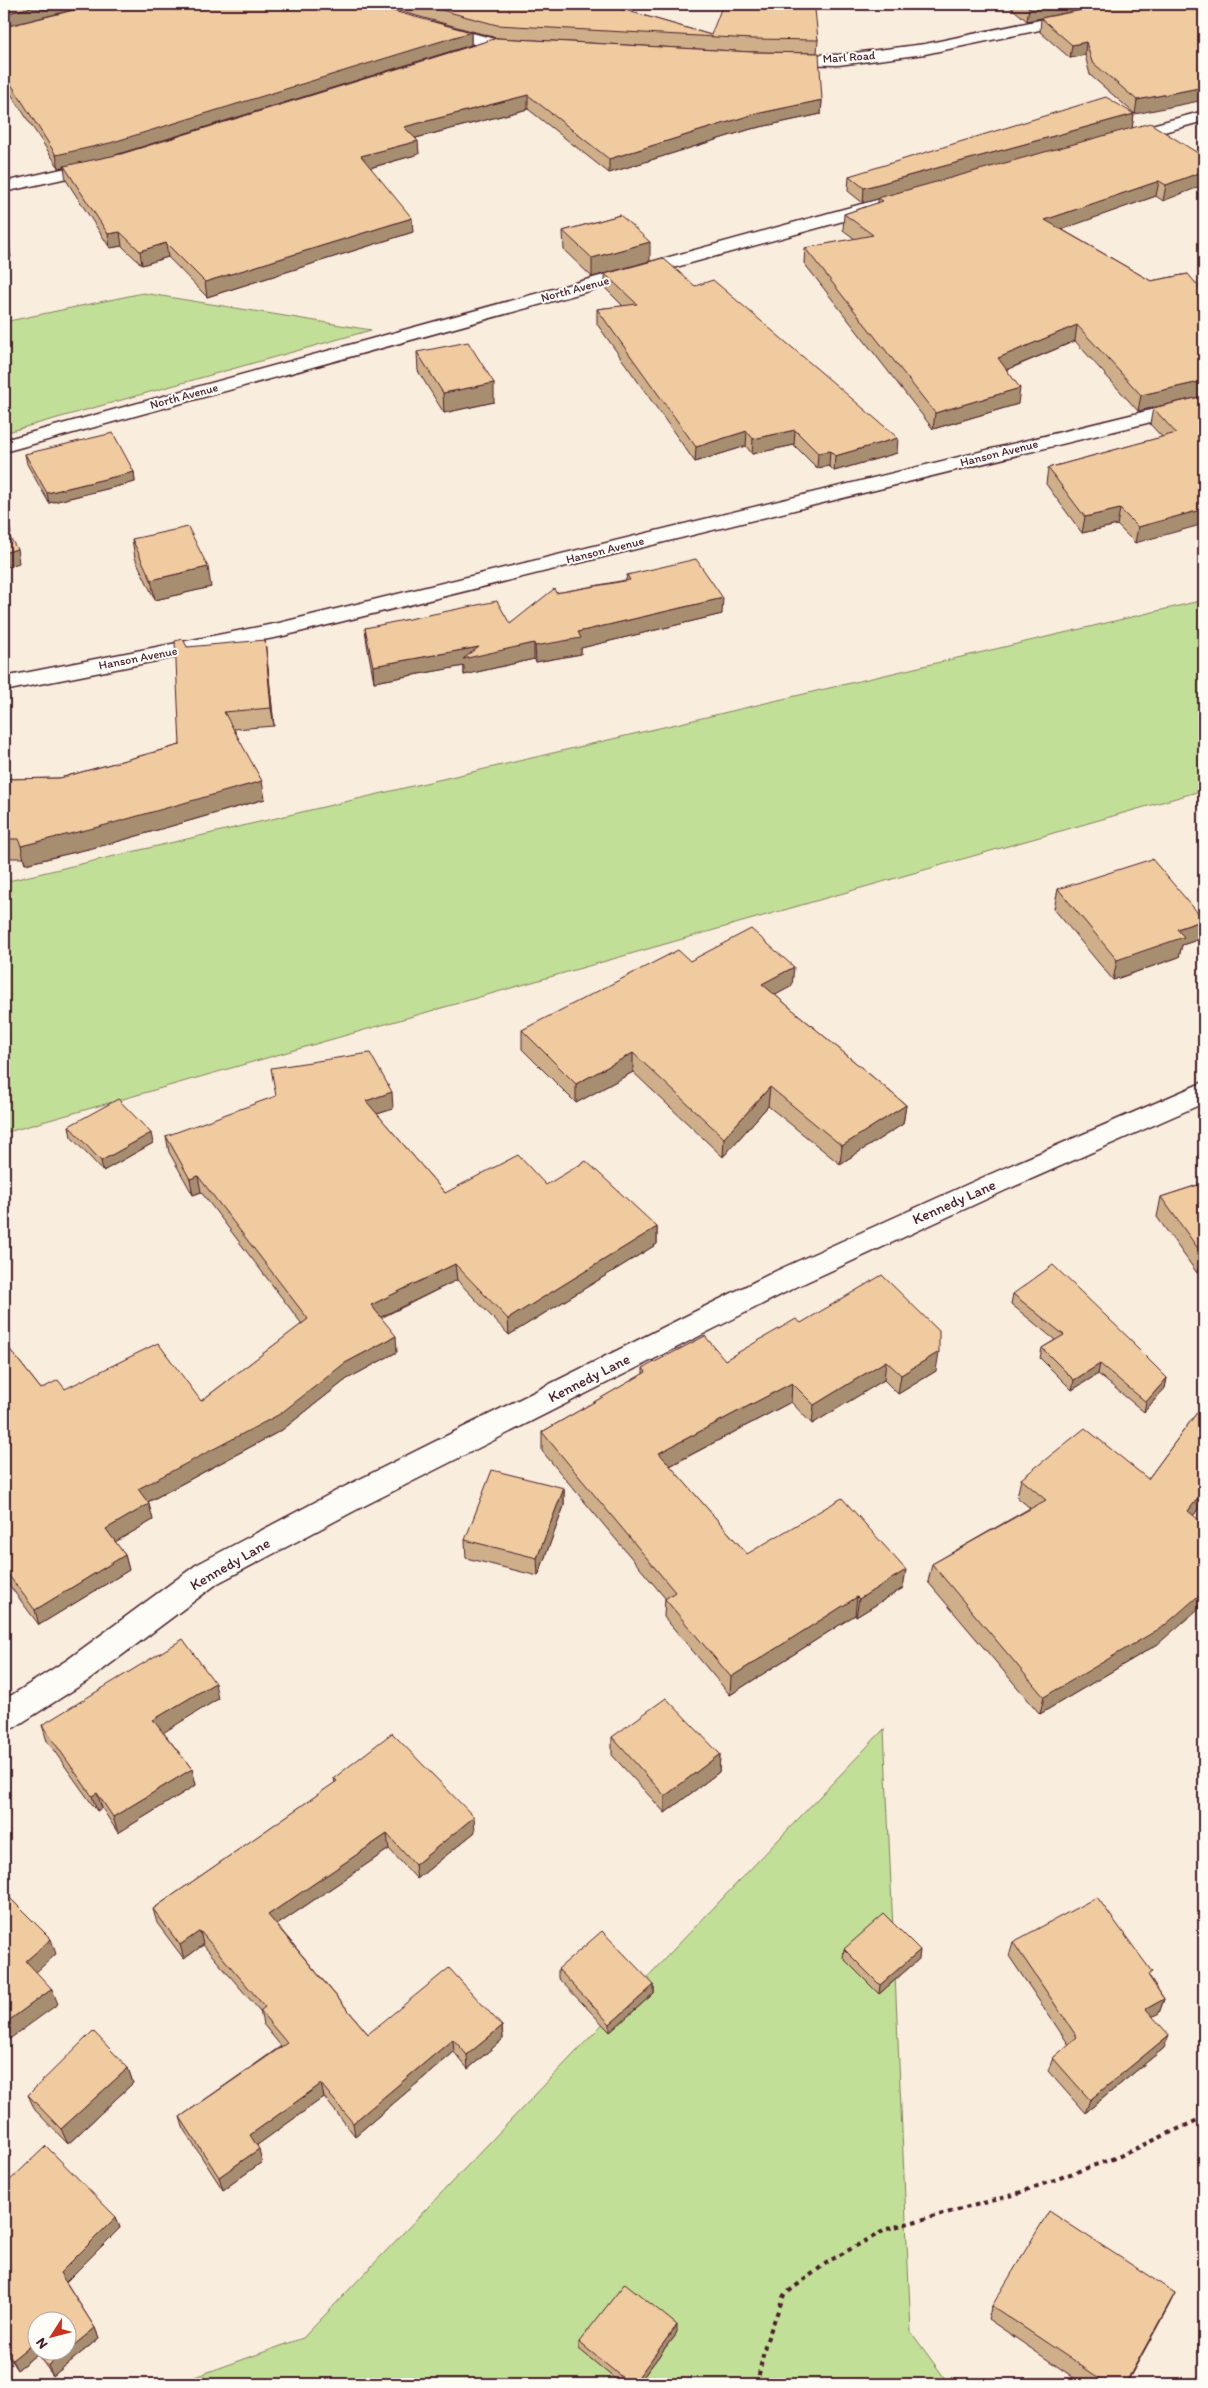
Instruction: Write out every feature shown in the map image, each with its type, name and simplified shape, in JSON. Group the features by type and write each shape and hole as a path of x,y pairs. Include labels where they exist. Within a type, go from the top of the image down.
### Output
{"street":[{"name":"Marl Road","path":"762,59 838,60 925,49 1140,4"},
{"path":"423,25 496,46"},
{"path":"468,54 496,46 516,46"},
{"path":"1108,143 1204,116"},
{"path":"4,187 116,162"},
{"name":"North Avenue","path":"4,446 897,201"},
{"name":"Hanson Avenue","path":"4,684 279,630 1202,406"},
{"name":"Kennedy Lane","path":"4,1717 78,1670 207,1574 347,1500 788,1278 996,1183 1204,1092"}],"path":[{"path":"757,2384 764,2345 784,2296 829,2261 887,2229 1013,2195 1120,2156 1204,2117"}],"green space":[{"path":"143,293 371,330 4,433 4,322"},
{"path":"1204,600 1204,790 4,1133 4,882"},
{"path":"884,1729 911,2332 949,2384 175,2384 303,2338"}],"building":[{"path":"4,4 43,4 4,14"},
{"path":"99,4 367,4 471,32 110,143 56,155 4,73 4,27"},
{"path":"419,4 604,4 711,35 723,4 765,8 765,4 810,4 811,9 815,9 818,40 753,39 497,25"},
{"path":"1024,4 1046,4 1029,7"},
{"path":"1113,4 1204,4 1204,87 1137,100 1092,62 1086,42 1072,45 1041,18"},
{"path":"497,38 752,52 819,53 822,100 751,115 609,159 528,95 404,127 418,141 361,156 412,218 205,282 166,243 140,251 120,232 108,234 64,166 121,154"},
{"path":"1106,97 1134,114 864,188 849,176"},
{"path":"1150,123 1204,157 1204,171 1166,185 1159,181 1045,220 1151,281 1188,274 1204,293 1204,381 1141,395 1077,325 998,358 1020,388 935,413 805,248 873,235 844,214 883,201 878,198"},
{"path":"620,215 650,242 592,258 563,231"},
{"path":"4,222 9,243 4,244"},
{"path":"663,258 695,286 713,280 898,438 835,456 830,451 818,453 795,430 753,439 747,431 696,447 597,309 637,304 605,274"},
{"path":"468,342 494,383 443,393 417,352"},
{"path":"1204,396 1204,509 1138,527 1120,509 1085,517 1048,468 1176,433 1153,408"},
{"path":"113,433 134,472 47,493 25,454"},
{"path":"4,513 8,520 4,521"},
{"path":"188,527 208,567 151,580 132,539"},
{"path":"4,528 17,549 4,553"},
{"path":"696,559 723,598 578,632 581,638 535,646 534,643 463,659 479,647 373,666 365,628 497,601 510,624 554,589 556,593 630,580 627,575"},
{"path":"183,639 187,647 265,640 271,708 224,712 262,781 106,825 21,846 18,839 4,839 4,779 60,778 180,745 175,641"},
{"path":"1152,859 1204,920 1177,929 1184,937 1117,960 1058,889"},
{"path":"751,929 794,967 762,984 906,1105 842,1146 770,1087 724,1138 633,1053 576,1084 522,1030 678,950 690,961"},
{"path":"370,1053 392,1092 366,1101 445,1193 518,1155 546,1185 586,1161 657,1227 508,1319 455,1264 371,1305 396,1336 345,1363 280,1414 138,1489 149,1504 106,1529 125,1555 35,1610 4,1569 4,1342 41,1389 58,1380 65,1389 158,1343 201,1401 308,1319 198,1176 190,1179 166,1136 276,1096 271,1068"},
{"path":"118,1099 151,1133 101,1161 69,1126"},
{"path":"1204,1183 1204,1253 1202,1254 1161,1197"},
{"path":"1053,1265 1134,1343 1167,1378 1146,1402 1100,1364 1074,1380 1042,1348 1064,1335 1013,1294"},
{"path":"882,1275 939,1331 939,1352 901,1375 886,1361 814,1405 792,1383 659,1453 747,1554 842,1498 906,1570 859,1599 857,1597 731,1677 665,1599 675,1592 542,1432 646,1372 643,1368 705,1336 725,1360 796,1319 801,1323"},
{"path":"1204,1403 1204,1490 1188,1511 1204,1524 1204,1591 1164,1626 1044,1697 932,1564 1046,1500 1021,1479 1085,1428 1148,1479"},
{"path":"492,1470 564,1488 537,1558 465,1540"},
{"path":"183,1639 215,1683 153,1720 192,1769 113,1817 97,1793 92,1796 42,1725"},
{"path":"666,1698 720,1754 665,1796 612,1737"},
{"path":"392,1733 474,1817 415,1865 387,1834 268,1915 368,2034 449,1968 502,2026 467,2055 453,2039 353,2123 321,2084 250,2135 259,2149 219,2177 180,2117 287,2043 260,2011 265,2007 200,1931 180,1945 153,1909 337,1781 334,1778"},
{"path":"4,1894 51,1939 26,1961 52,1989 4,2024"},
{"path":"1097,1897 1152,1972 1148,1975 1164,1999 1146,2009 1169,2035 1090,2100 1053,2058 1077,2037 1013,1942"},
{"path":"884,1914 920,1950 880,1985 844,1949"},
{"path":"602,1931 654,1985 610,2024 558,1969"},
{"path":"93,2031 128,2068 61,2129 28,2095"},
{"path":"46,2146 116,2217 60,2273 95,2328 78,2342 78,2310 28,2310 28,2347 12,2360 4,2348 4,2186"},
{"path":"1049,2211 1175,2293 1125,2384 1108,2384 992,2306"},
{"path":"625,2283 677,2325 633,2384 630,2384 579,2342"},
{"path":"44,2360 55,2360 48,2366"}]}
